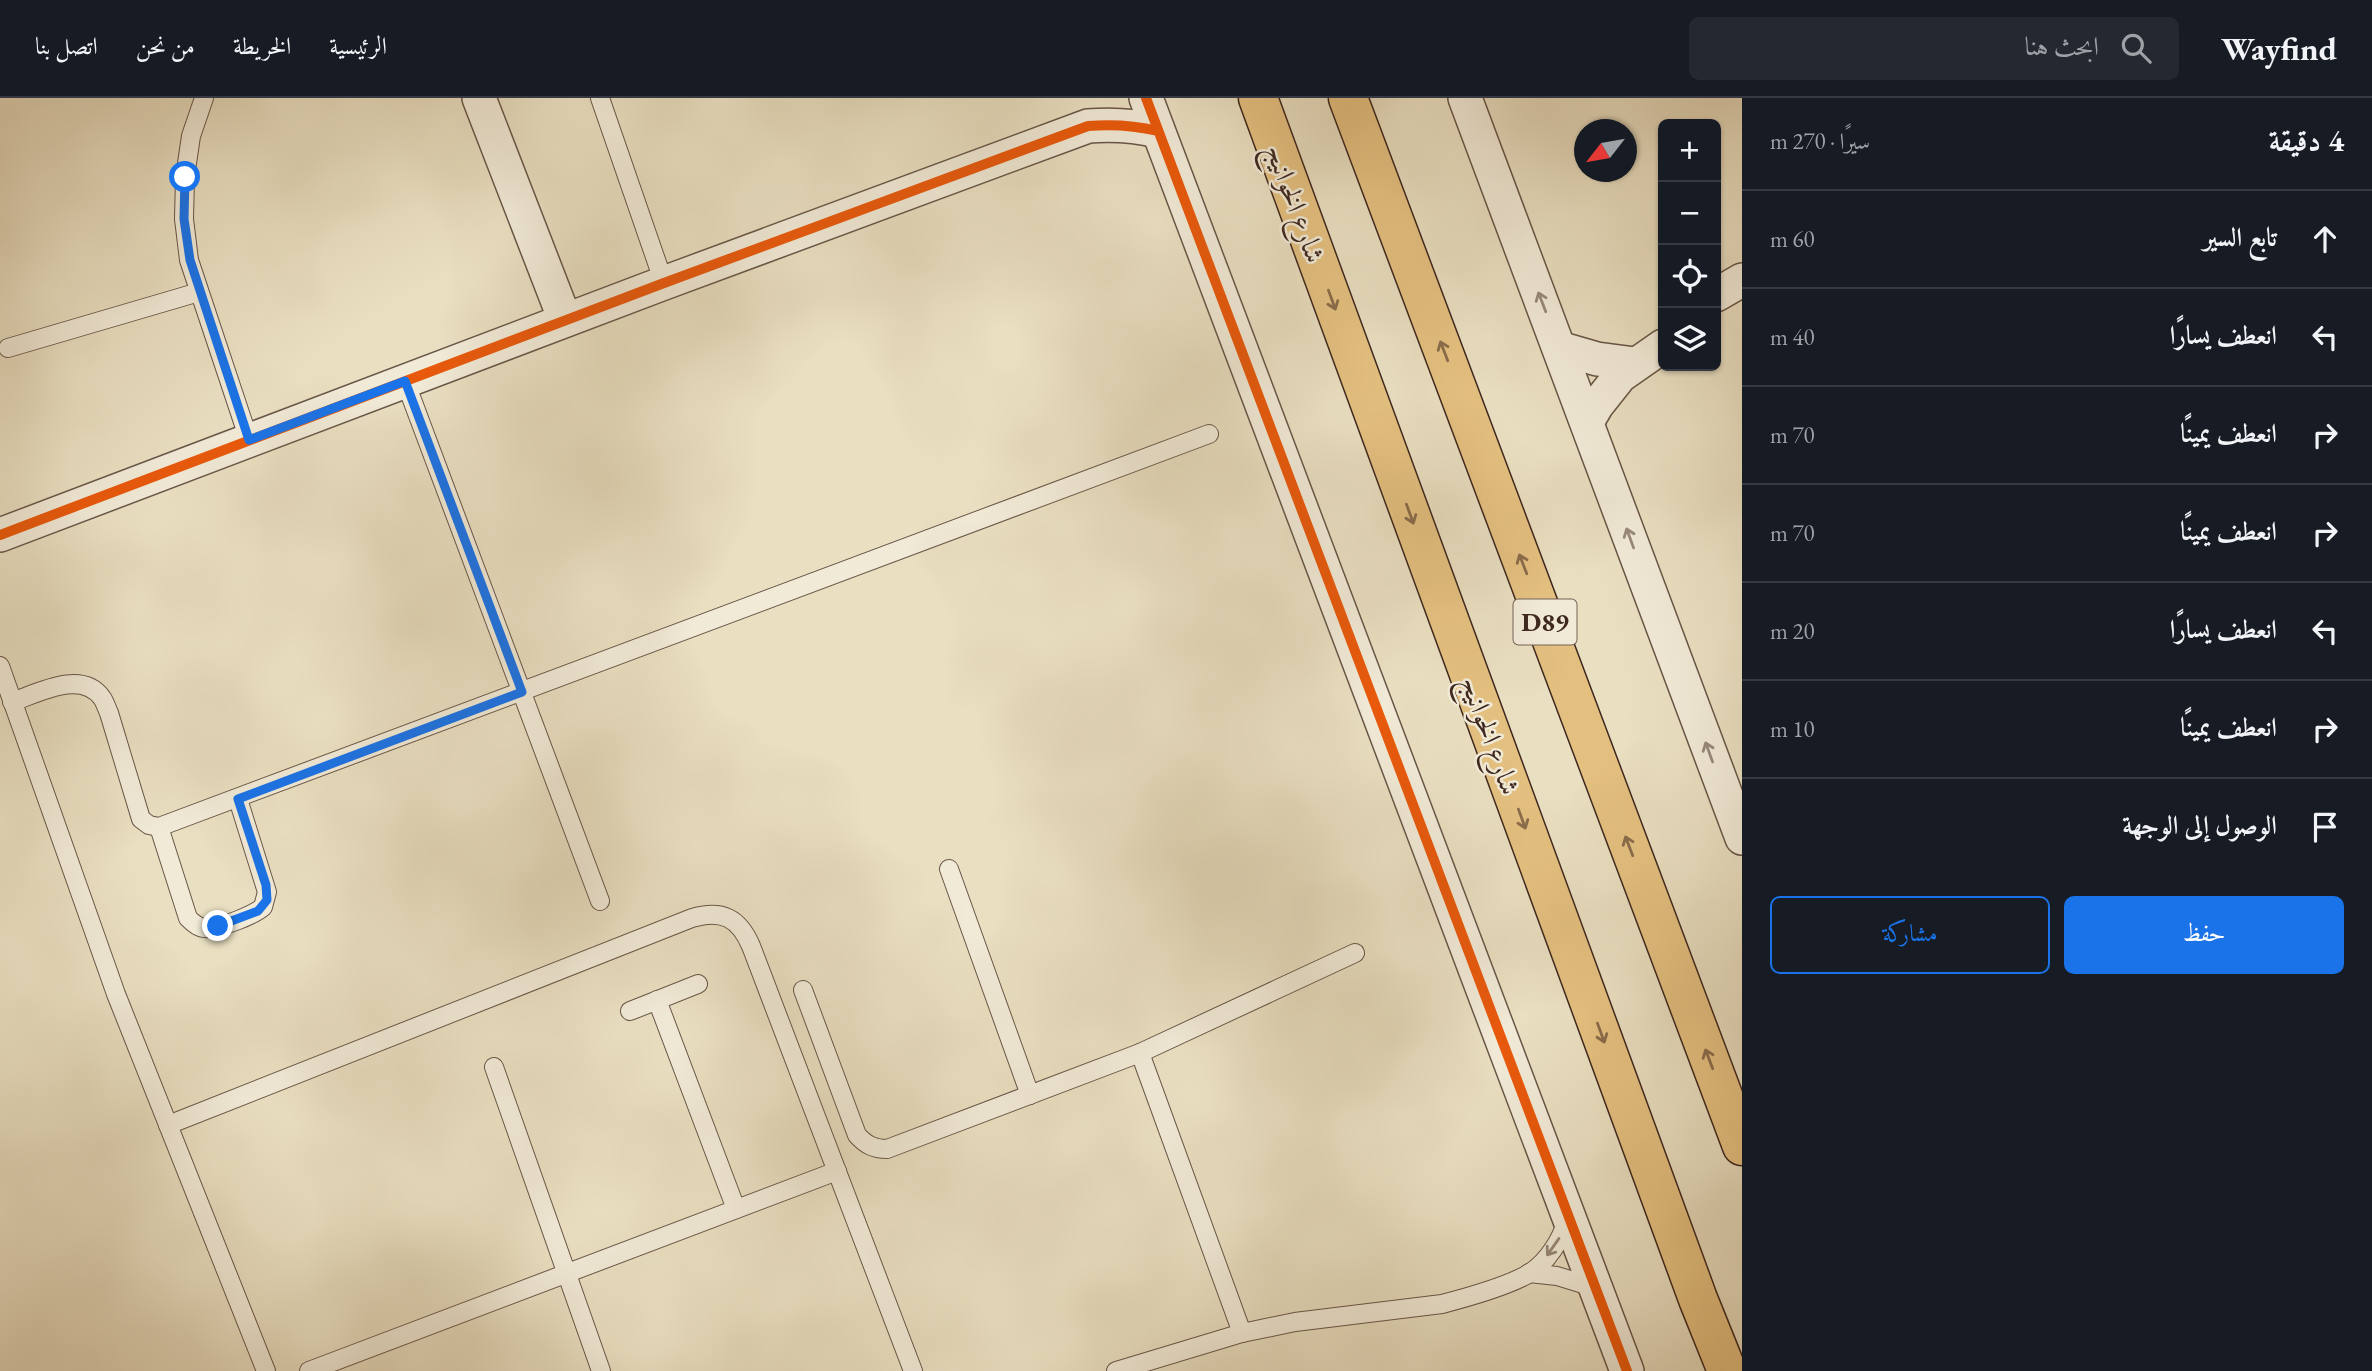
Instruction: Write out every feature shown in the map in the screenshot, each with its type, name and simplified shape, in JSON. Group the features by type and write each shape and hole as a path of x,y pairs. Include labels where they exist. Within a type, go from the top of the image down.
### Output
{"highway":[{"name":"شارع الخوانيج","path":"1258,98 1693,1286 1727,1371"},
{"name":"D89","path":"1348,98 1742,1146"}],"street":[{"path":"479,98 565,320"},
{"path":"0,535 565,320 1087,126 1107,112 1120,98"},
{"path":"1146,98 1627,1371"},
{"path":"1465,98 1742,838"},
{"path":"1087,126 1135,125 1158,131"},
{"path":"1721,292 1742,280"},
{"path":"1559,348 1597,359 1635,364"},
{"path":"1587,422 1608,390 1635,364 1658,349"}],"lane":[{"path":"204,98 191,136 184,219 190,260 199,292 249,440"},
{"path":"600,98 664,283"},
{"path":"8,348 199,292"},
{"path":"405,381 600,901"},
{"path":"12,702 74,683 90,687 102,698 109,713 141,819 149,825 159,827 1209,434"},
{"path":"0,666 88,919 266,1371"},
{"path":"159,827 188,918 196,926 207,929 251,915 263,907 267,892 238,799"},
{"path":"949,869 1030,1095"},
{"path":"167,1125 706,914 722,915 735,921 745,932 913,1371"},
{"path":"803,990 857,1135 865,1144 876,1149 887,1149 1140,1053 1355,953"},
{"path":"630,1011 698,984"},
{"path":"657,1000 736,1209"},
{"path":"1140,1053 1241,1333"},
{"path":"494,1067 601,1371"},
{"path":"309,1371 837,1171"},
{"path":"1116,1371 1241,1333 1295,1322 1442,1304 1529,1273 1558,1242 1569,1215"},
{"path":"1529,1273 1557,1276 1596,1289"}],"cycle path":[{"path":"1146,98 1627,1371"},
{"path":"0,535 664,283 1088,126 1140,127 1158,131"}],"route":[{"path":"185,177 184,219 190,260 249,440 405,381 522,692 238,799 266,885 267,900 263,907 251,915 218,926"}]}
